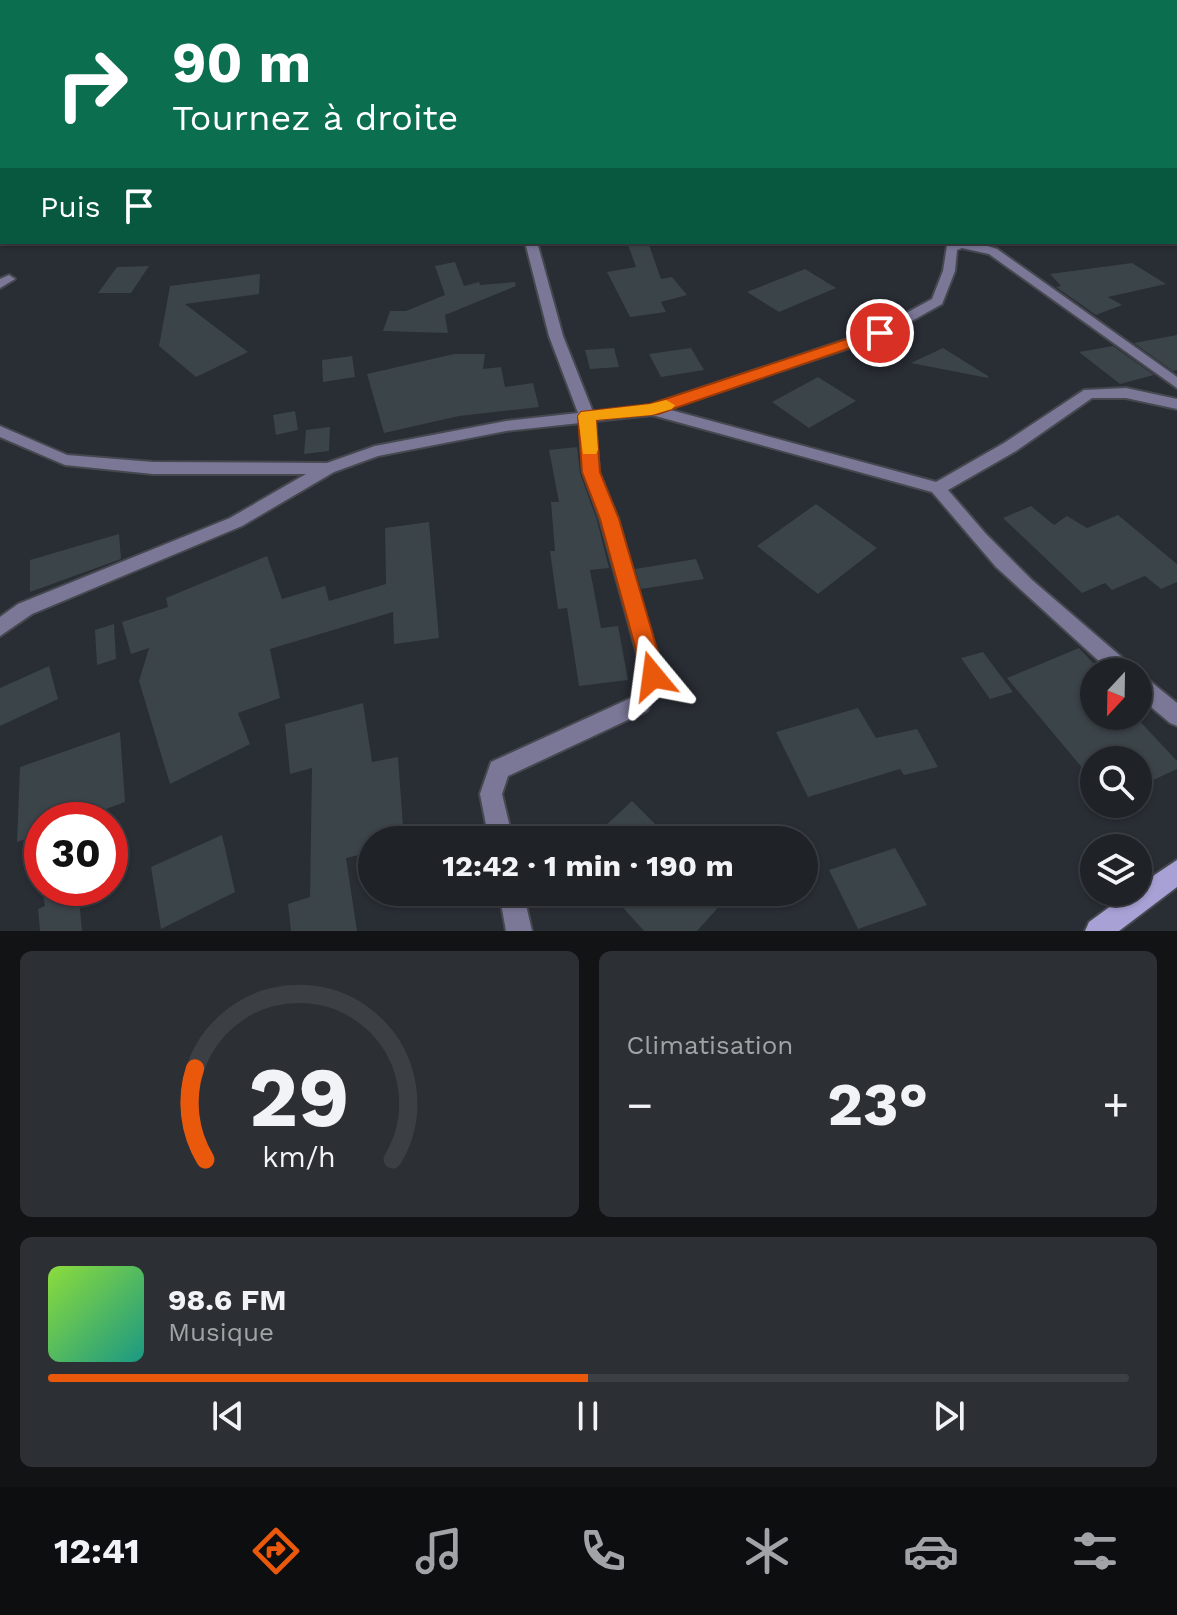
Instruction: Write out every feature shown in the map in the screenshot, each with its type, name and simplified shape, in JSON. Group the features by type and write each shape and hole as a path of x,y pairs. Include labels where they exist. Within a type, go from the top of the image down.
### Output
{"street":[{"path":"498,826 491,794 499,769 640,704 653,676 609,519 591,472 587,416 556,336 532,244"},
{"path":"0,628 25,609 236,522 328,468 375,451 506,426 652,410 880,333 937,301 949,271 951,248 961,244 993,251 1177,384"},
{"path":"938,488 1010,447 1089,393 1126,393 1177,404"},
{"path":"652,410 938,488 968,528 1042,603 1108,658"},
{"path":"0,431 65,460 153,468 328,468"},
{"path":"1152,695 1177,716"},
{"path":"1098,931 1177,872"},
{"path":"514,906 519,931"}],"building":[{"path":"628,244 649,244 661,279 672,277 687,295 661,302 666,312 630,317 607,272 636,267"},
{"path":"455,262 464,286 479,282 480,285 515,282 516,286 445,315 448,333 383,331 390,311 406,311 445,295 435,266"},
{"path":"1132,263 1166,284 1108,297 1122,305 1096,315 1056,287 1061,286 1050,274"},
{"path":"149,266 131,293 98,293 117,267"},
{"path":"805,269 836,288 779,312 747,292"},
{"path":"260,274 259,294 185,304 248,352 196,377 159,346 170,286"},
{"path":"1177,335 1177,370 1173,371 1134,343"},
{"path":"1113,346 1154,375 1120,384 1079,352"},
{"path":"614,348 619,367 590,369 585,350"},
{"path":"691,348 704,370 661,377 649,354"},
{"path":"943,348 988,376 988,378 911,363"},
{"path":"454,354 485,354 483,369 501,367 505,387 533,383 539,407 459,416 384,433 367,374"},
{"path":"352,356 355,377 323,382 322,360"},
{"path":"818,377 856,401 809,428 772,402"},
{"path":"295,411 298,430 276,435 273,415"},
{"path":"330,427 329,451 304,454 306,430"},
{"path":"577,447 580,473 597,520 609,568 590,570 601,628 618,626 628,680 579,686 567,608 558,609 550,551 555,551 551,502 559,502 549,450"},
{"path":"816,504 877,548 818,594 757,546"},
{"path":"1031,506 1054,525 1067,516 1087,528 1118,515 1177,564 1177,582 1161,589 1145,576 1112,590 1105,583 1082,593 1003,518"},
{"path":"429,522 439,638 394,644 393,612 270,649 280,698 238,713 250,744 170,784 139,681 149,648 131,654 122,622 168,607 166,598 267,556 282,599 325,586 329,601 386,584 385,528"},
{"path":"119,534 121,559 30,592 30,560"},
{"path":"696,559 704,579 641,589 635,569"},
{"path":"114,624 116,659 97,665 95,630"},
{"path":"1079,648 1088,658 1080,658 1080,730 1148,730 1177,761 1177,769 1152,781 1152,746 1080,746 1080,765 1007,678"},
{"path":"983,652 1013,692 990,699 961,658"},
{"path":"49,666 58,699 0,726 0,688"},
{"path":"363,703 372,762 398,757 403,826 358,826 358,855 346,858 357,931 291,931 288,904 310,897 312,768 290,774 285,724"},
{"path":"858,708 876,738 917,729 938,767 904,775 900,769 808,797 776,732"},
{"path":"120,732 125,802 24,802 24,839 17,842 20,767"},
{"path":"632,801 657,826 605,826"},
{"path":"222,835 235,892 161,929 151,867"},
{"path":"895,848 927,905 858,929 829,870"},
{"path":"45,906 80,906 82,931 40,931 38,909"},
{"path":"622,906 719,906 697,931 644,931"}],"slow traffic":[{"path":"589,450 587,416 652,410 666,405"}],"route":[{"path":"653,676 609,519 591,472 587,416 652,410 880,333"}]}
